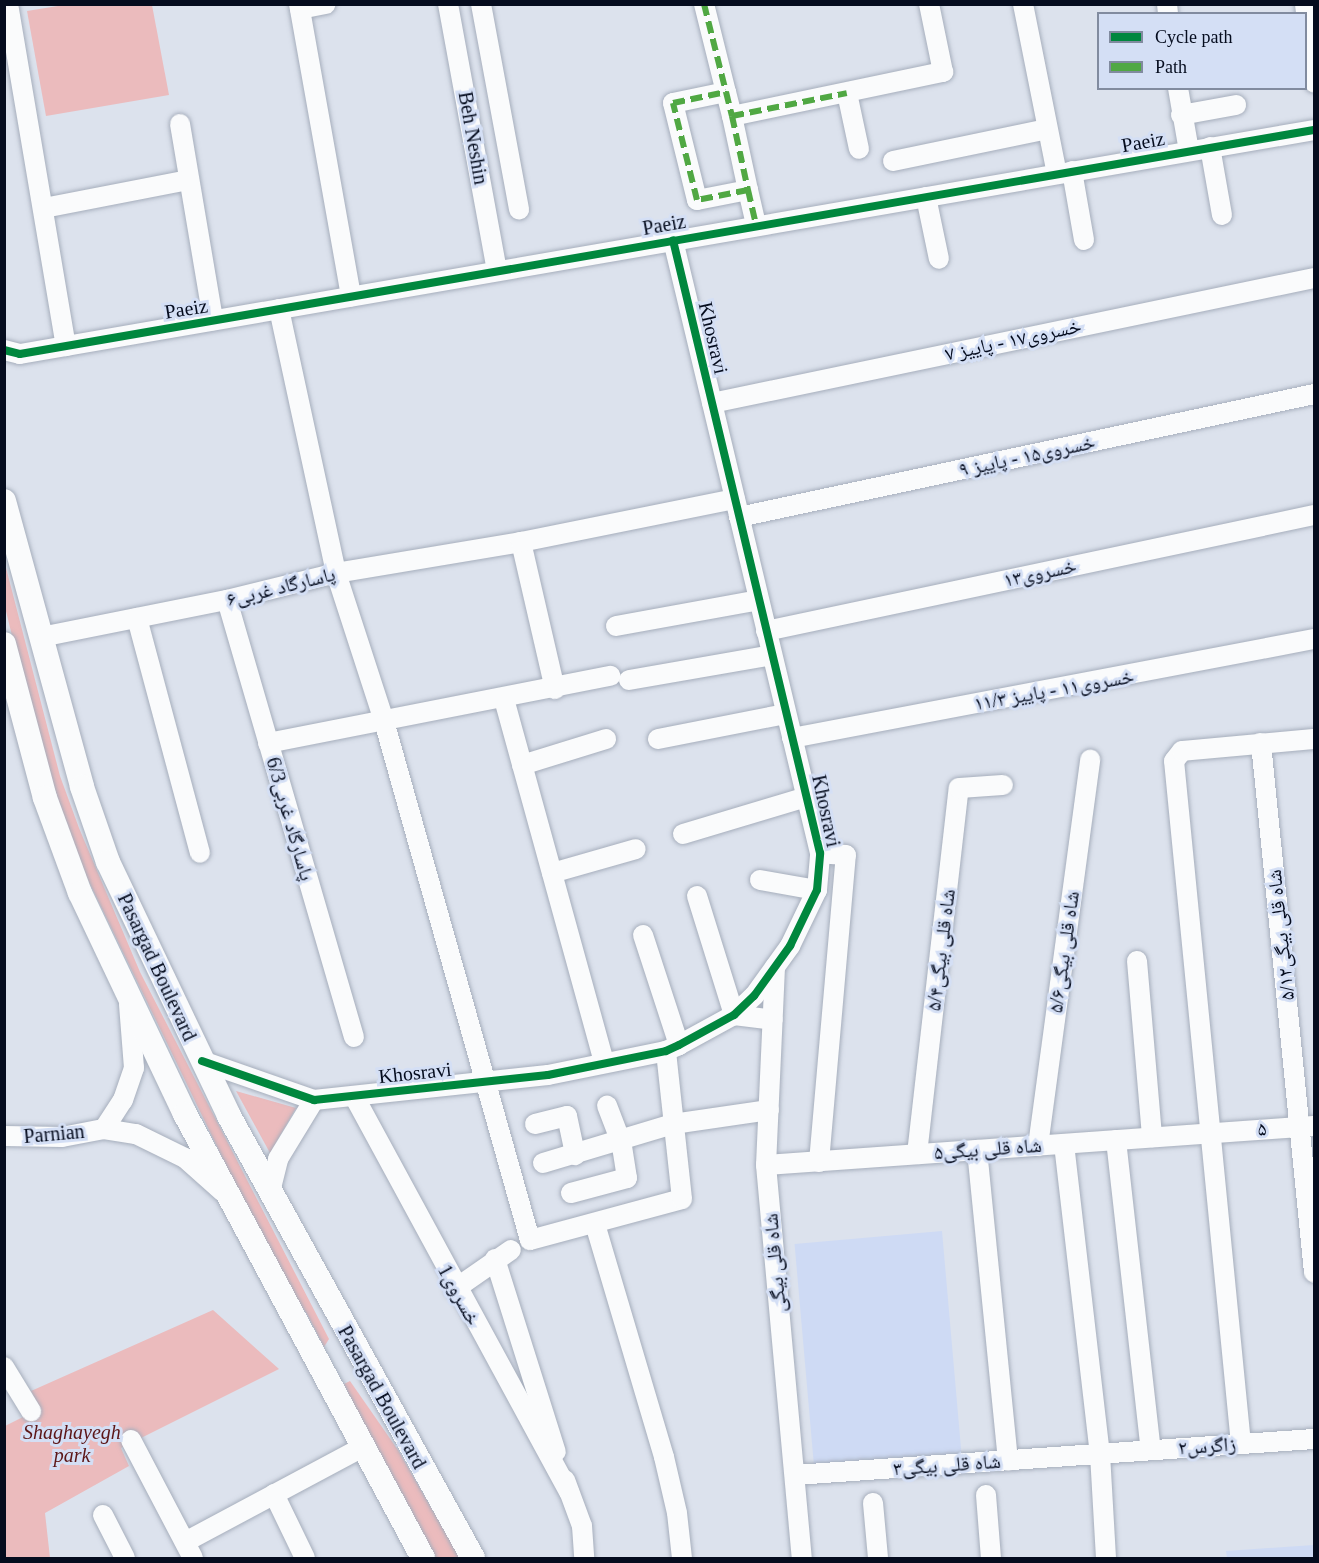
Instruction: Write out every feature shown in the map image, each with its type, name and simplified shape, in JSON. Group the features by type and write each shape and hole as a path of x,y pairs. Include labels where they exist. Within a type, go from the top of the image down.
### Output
{"main road":[{"name":"Pasargad Boulevard","path":"4,501 82,787 108,862 202,1061 270,1192 364,1367 473,1558"},
{"name":"Pasargad Boulevard","path":"4,644 45,798 80,893 230,1200 332,1386 361,1448 423,1558"},
{"path":"332,1386 364,1367"}],"street":[{"path":"8,4 66,346"},
{"path":"326,4 299,7 351,296"},
{"name":"Beh Neshin","path":"448,4 497,271"},
{"path":"481,4 519,210"},
{"path":"704,4 756,226"},
{"path":"732,116 943,72 929,4"},
{"path":"1023,4 1047,129 1065,172 1084,240"},
{"path":"1307,21 1314,82"},
{"path":"456,43 487,38"},
{"path":"1178,90 1189,151"},
{"path":"726,92 673,103 697,200 748,190"},
{"path":"847,93 859,149"},
{"path":"1181,115 1236,105"},
{"path":"180,124 213,320"},
{"path":"893,161 1047,129"},
{"name":"Paeiz","path":"10,356 1314,130"},
{"path":"1210,147 1222,215"},
{"path":"44,208 188,180"},
{"path":"926,196 939,259"},
{"name":"Khosravi","path":"314,1100 486,1082 604,1063 672,1048 734,1015 775,967 806,917 817,890 820,853 673,240"},
{"name":"خسروى۱۷ - پاییز ۷","path":"712,403 1314,278"},
{"path":"279,309 336,573 384,722 530,1240 682,1199 673,1124 672,1048 643,936"},
{"name":"خسروى۱۵ - پاییز ۹","path":"521,542 737,508 1314,394"},
{"name":"خسروى۱۳","path":"766,631 1314,515"},
{"path":"521,542 555,689"},
{"name":"پاسارگاد غربی۶","path":"41,637 227,600 336,573 521,542"},
{"name":"پاسارگاد غربی6/3","path":"227,600 354,1037"},
{"path":"616,626 759,600"},
{"path":"137,618 200,853"},
{"name":"خسروى۱۱ - پاییز ۱۱/۳","path":"792,738 1314,639"},
{"path":"268,743 555,689 772,655"},
{"path":"504,699 604,1063"},
{"path":"658,739 786,714"},
{"path":"1241,1444 1176,754 1314,739"},
{"path":"522,765 606,740"},
{"name":"شاه قلی بیگی۵/۱۲","path":"1261,743 1307,1126 1314,1272"},
{"name":"شاه قلی بیگی۵/۶","path":"1038,1146 1090,759"},
{"name":"شاه قلی بیگی۵/۴","path":"917,1154 959,788 1003,785"},
{"path":"683,834 806,797"},
{"path":"552,873 636,849"},
{"path":"819,1162 846,855 820,853"},
{"path":"760,880 817,890"},
{"path":"697,896 734,1015 773,1020"},
{"path":"1137,962 1152,1137"},
{"name":"شاه قلی بیگی","path":"775,967 766,1165 802,1558"},
{"path":"104,1129 123,1100 134,1068 129,996"},
{"path":"202,1061 314,1100 278,1159 270,1192"},
{"name":"خسروى1","path":"354,1096 455,1289 569,1492"},
{"path":"571,1193 627,1178 621,1142 608,1106"},
{"path":"543,1163 621,1142 673,1124 769,1110"},
{"path":"535,1124 567,1116 575,1155"},
{"name":"۵","path":"1210,1133 1307,1126"},
{"name":"Parnian","path":"4,1136 62,1137 104,1129 136,1134 165,1146 185,1158 230,1200"},
{"name":"شاه قلی بیگی۵","path":"766,1165 1210,1133"},
{"path":"1116,1140 1151,1450"},
{"path":"1064,1144 1100,1454 1106,1558"},
{"path":"977,1150 1008,1460"},
{"path":"595,1224 667,1466 682,1558"},
{"path":"455,1289 503,1254 569,1492 582,1526 584,1558"},
{"path":"4,1367 32,1412"},
{"name":"زاگرس۲","path":"1100,1454 1314,1438"},
{"path":"131,1440 189,1550 274,1494 361,1448"},
{"name":"شاه قلی بیگی۳","path":"795,1476 1100,1454"},
{"path":"274,1494 305,1558"},
{"path":"986,1495 991,1558"},
{"path":"873,1503 878,1558"},
{"path":"103,1515 125,1558"}],"shaded area":[{"path":"942,1231 962,1455 814,1468 795,1244"},
{"path":"1314,1545 1314,1558 1227,1558 1226,1551"}],"green space":[{"path":"64,5 152,5 169,95 46,116 27,11"},
{"path":"4,560 60,776 79,828 140,972 329,1339 324,1347 307,1314 280,1277 76,855 33,722 5,607"},
{"path":"236,1091 296,1108 270,1153"},
{"name":"Shaghayegh park","path":"213,1310 279,1369 121,1448 129,1466 45,1513 50,1558 5,1558 5,1426 39,1409 31,1391"},
{"path":"350,1381 398,1450 460,1558 436,1558 382,1465 344,1384"}],"marked path":[{"path":"704,4 726,92"},
{"path":"748,190 697,200 673,103 726,92 732,116 756,226"},
{"path":"732,116 847,93"}],"cycle path":[{"path":"4,350 20,354 1314,130"},
{"path":"202,1061 314,1100 548,1075 666,1051 679,1045 734,1015 754,996 790,946 817,890 820,853 673,240"}]}
